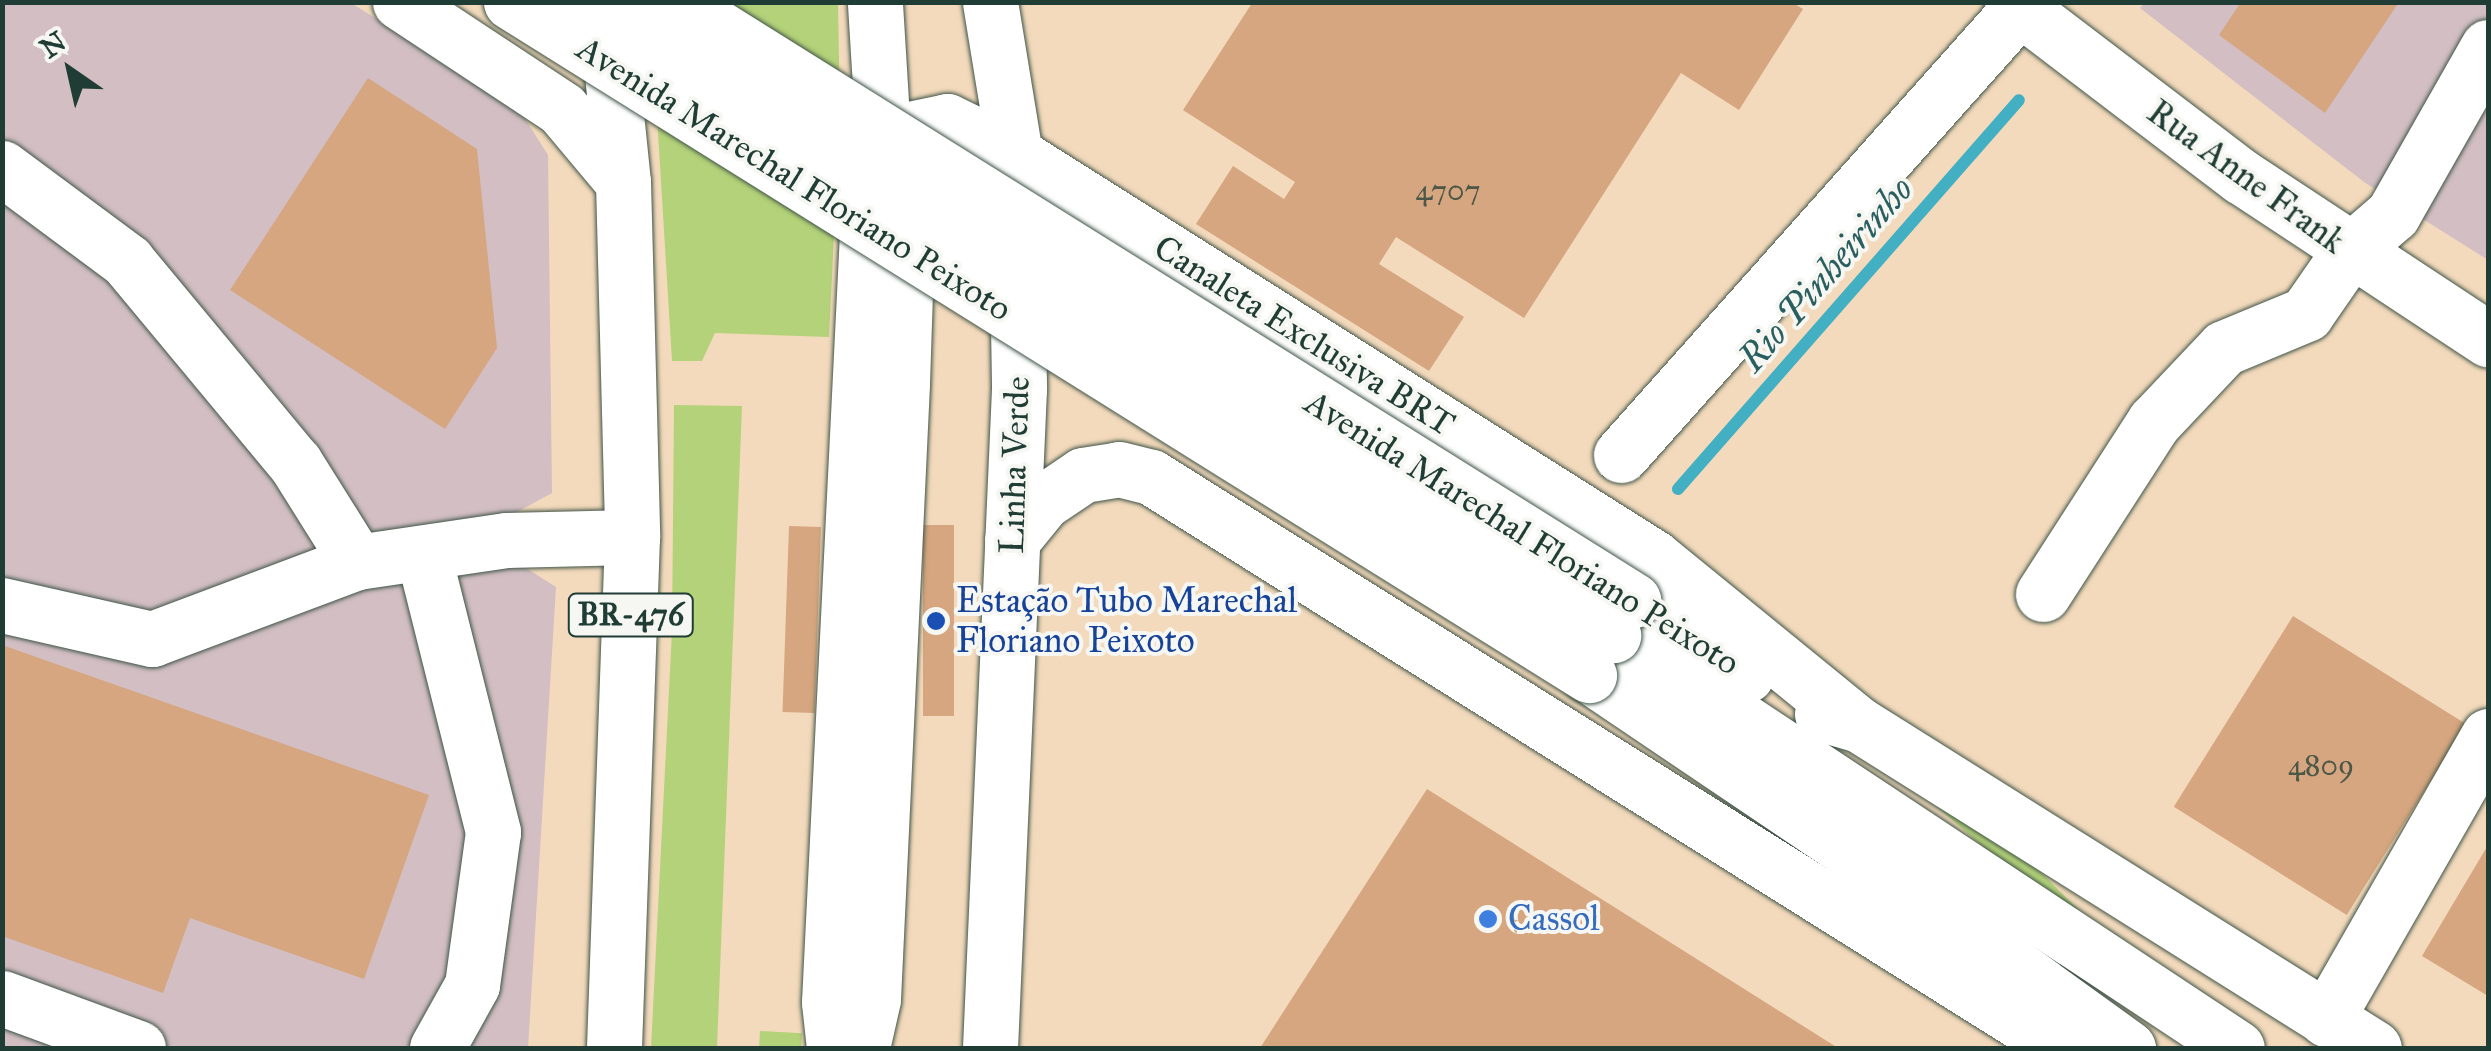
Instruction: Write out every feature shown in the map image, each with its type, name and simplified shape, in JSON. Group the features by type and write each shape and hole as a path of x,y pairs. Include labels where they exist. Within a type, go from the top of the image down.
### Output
{"main road":[{"path":"400,2 562,108 622,182"},
{"name":"Avenida Marechal Floriano Peixoto","path":"511,2 1612,637 1714,631 1794,707 1858,724 2374,1048"},
{"path":"594,2 883,165 1871,800 2237,1048"},
{"name":"BR-476","path":"604,2 622,182 632,537 614,1048"},
{"name":"Avenida Marechal Floriano Peixoto","path":"677,2 1612,637 1705,752 2128,1048"},
{"path":"862,1048 873,999 907,230 883,165 875,2"},
{"name":"Linha Verde","path":"990,2 1015,154 1020,388 990,1048"},
{"path":"1620,455 2019,5"},
{"name":"Rua Anne Frank","path":"2019,5 2350,252 2488,339"},
{"path":"2043,594 2154,422 2224,348 2306,314 2350,252 2393,214 2488,47"},
{"name":"Canaleta Exclusiva BRT","path":"883,165 910,129 948,120 1015,154 1653,557 1714,631 1858,724"},
{"path":"834,1048 829,1002 868,214 883,165"},
{"path":"2,168 127,262 295,462 356,562"},
{"path":"1012,540 1044,502 1083,476 1119,469 1151,477 2062,1048"},
{"path":"2,605 152,639 356,562 506,540 632,537"},
{"path":"423,554 493,832 472,985 438,1048"},
{"path":"1794,707 1871,800"},
{"path":"2326,1019 2488,736"},
{"path":"1705,752 1780,873"},
{"path":"2035,836 2186,1014"},
{"path":"2,998 138,1048"}],"shaded area":[{"path":"2145,2 2488,3 2488,260 2364,182 2140,8"},
{"path":"2,3 351,3 517,106 548,155 552,493 508,517 504,554 556,587 528,1048 3,1048"}],"green space":[{"path":"650,3 838,3 840,114 829,337 715,333 702,361 672,361"},
{"path":"674,405 742,406 717,1048 651,1048 672,630"},
{"path":"1907,781 2010,842 2086,917 1995,857"},
{"path":"760,1031 802,1033 801,1048 759,1048"}],"building":[{"path":"2241,2 2399,2 2325,113 2219,35"},
{"path":"1252,3 1793,3 1803,9 1739,110 1681,73 1524,318 1396,237 1379,264 1464,317 1429,371 1196,224 1233,166 1284,199 1295,182 1183,110"},
{"path":"368,78 477,149 497,348 445,429 230,290"},
{"name":"Estação Tubo Marechal Floriano Peixoto","path":"923,525 954,525 954,716 923,716"},
{"path":"789,526 821,527 814,713 783,712"},
{"path":"2293,616 2466,724 2347,915 2174,807"},
{"path":"2,645 429,795 364,979 190,918 163,993 2,936"},
{"name":"Cassol","path":"1427,789 1838,1048 1260,1048"},
{"path":"2488,845 2488,996 2422,956"}],"waterway":[{"name":"Rio Pinheirinho","path":"1678,489 2019,100"}],"place":[{"name":"Estação Tubo Marechal Floriano Peixoto","path":"936,621"},
{"name":"Cassol","path":"1488,919"}]}
